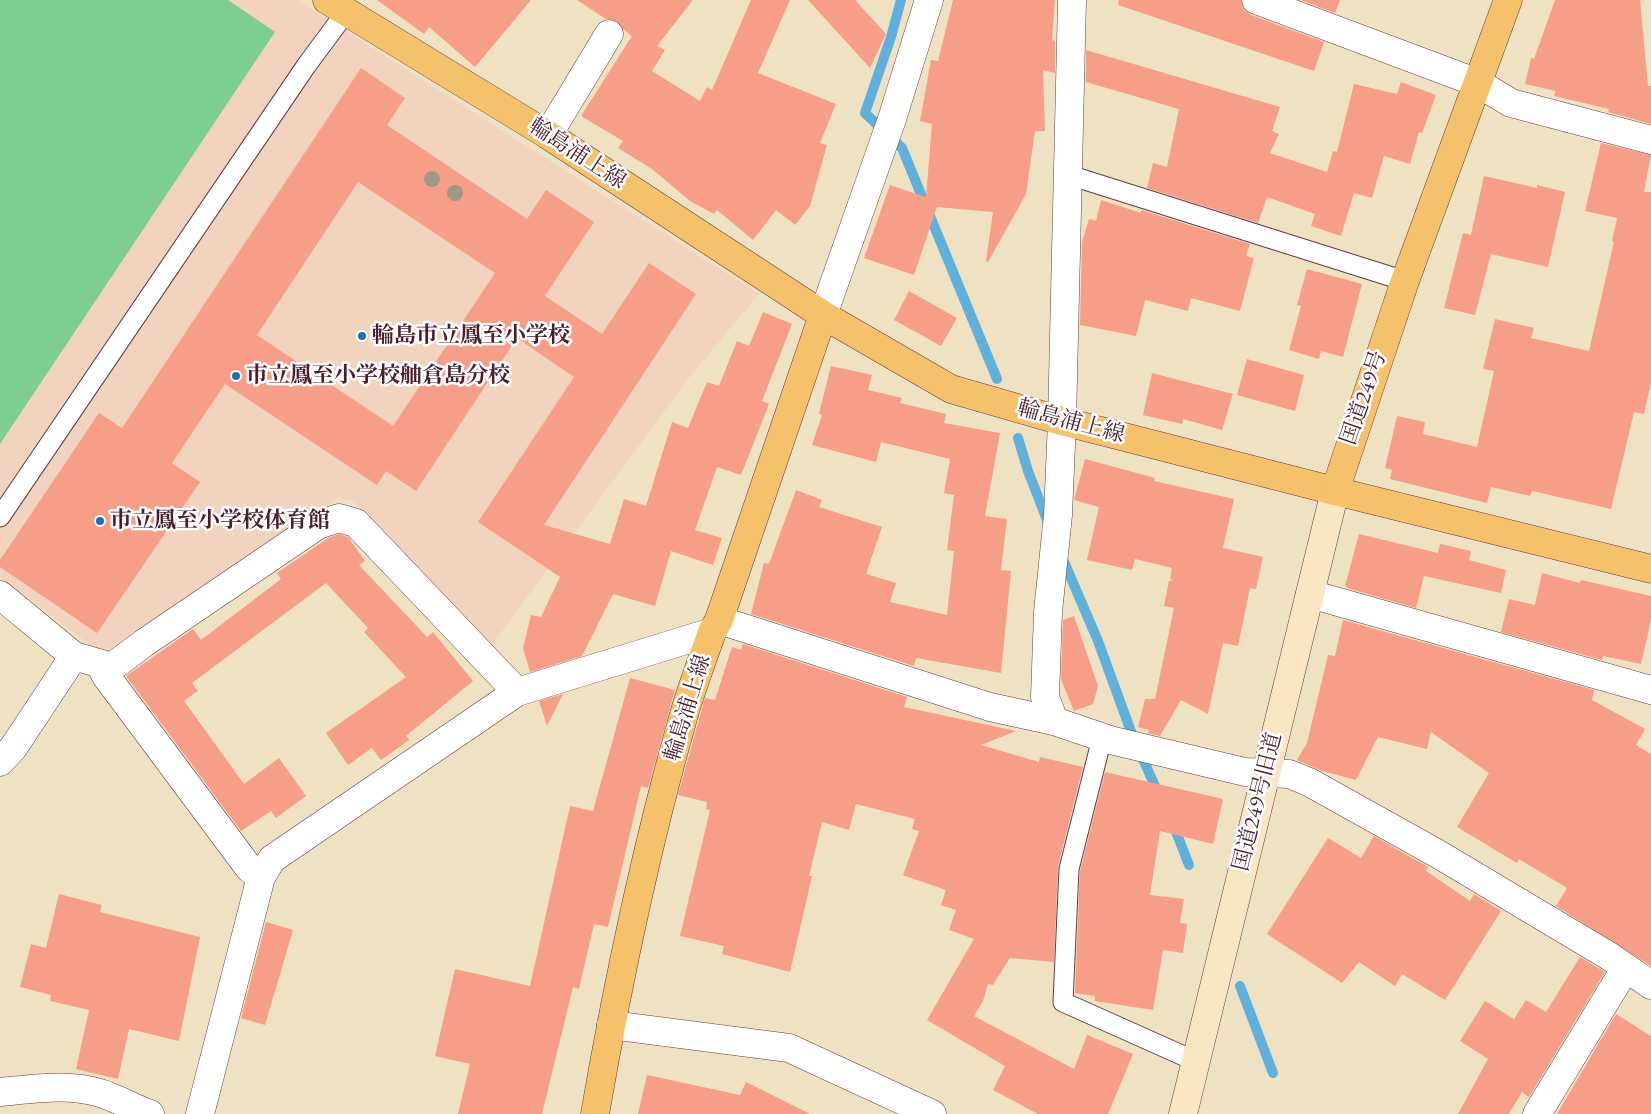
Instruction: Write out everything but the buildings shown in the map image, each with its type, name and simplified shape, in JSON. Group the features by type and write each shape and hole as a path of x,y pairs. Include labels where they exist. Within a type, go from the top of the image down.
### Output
{"main road":[{"name":"国道249号","path":"1334,491 1405,281 1508,0"},
{"name":"輪島浦上線","path":"340,4 548,135 823,315 951,389 1062,421 1334,491"},
{"name":"輪島浦上線","path":"595,1114 610,1025 683,716 823,315"},
{"path":"1334,491 1651,569"}],"street":[{"path":"823,315 892,119 929,0"},
{"path":"1054,721 1045,697 1048,612 1058,515 1062,421 1072,0"},
{"path":"1256,0 1478,83 1511,103 1651,140"},
{"path":"548,135 609,34"},
{"name":"国道249号旧道","path":"1182,1114 1334,491"},
{"path":"0,595 74,656 112,667 144,643 318,525 339,518 356,523 517,692"},
{"path":"1310,594 1651,690"},
{"path":"200,1114 261,876 272,859 517,692 716,626 990,707 1054,721 1106,739 1161,754 1244,772 1289,774 1309,782 1438,854 1609,956 1651,986"},
{"path":"0,762 13,748 74,656"},
{"path":"100,664 106,676 249,868 261,876"},
{"path":"1537,1114 1625,969"},
{"path":"610,1025 789,1048 932,1114"},
{"path":"0,1092 80,1088 100,1093 150,1114"}],"lane":[{"path":"0,517 306,66 340,4"},
{"path":"1069,175 1405,281"},
{"path":"1106,739 1070,869 1063,1002 1195,1061"}],"shaded area":[{"name":"輪島市立鳳至小学校","path":"0,0 297,0 759,294 689,378 491,646 353,501 338,498 124,652 94,648 0,577"}],"green space":[{"path":"0,0 228,0 275,32 0,444"}],"waterway":[{"path":"901,0 891,37 865,113 902,148 997,379"},
{"path":"1018,438 1028,471 1049,525"},
{"path":"1062,557 1098,641 1133,737 1159,795"},
{"path":"1173,824 1189,865"},
{"path":"1240,986 1273,1073"}],"place":[{"name":"輪島市立鳳至小学校","path":"362,336"},
{"name":"市立鳳至小学校舳倉島分校","path":"236,376"},
{"name":"市立鳳至小学校体育館","path":"100,521"}]}
